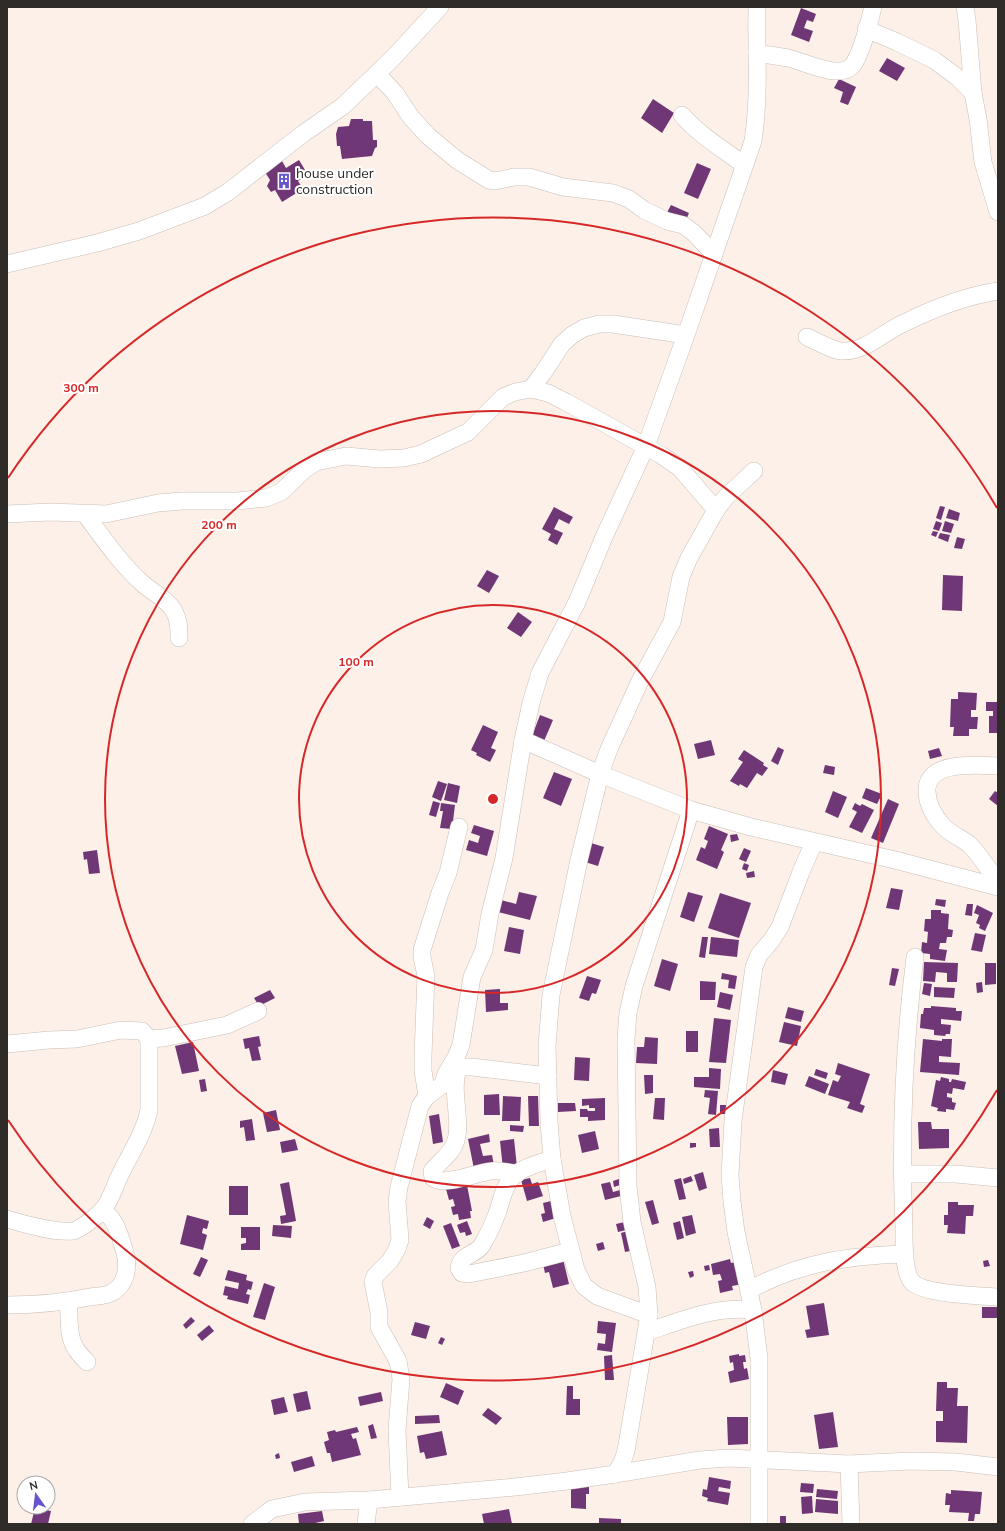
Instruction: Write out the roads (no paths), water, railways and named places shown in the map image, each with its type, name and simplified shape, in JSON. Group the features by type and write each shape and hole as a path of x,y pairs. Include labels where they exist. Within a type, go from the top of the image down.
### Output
{"street":[{"path":"7,264 97,243 139,231 205,206 228,192 304,132 343,106 392,59 440,7"},
{"path":"517,1174 492,1170 450,1180 437,1181 433,1178 432,1171 452,1149 456,1142 458,1130 455,1087 446,1074 461,1045 472,978 484,950 490,914 504,858 523,740 531,703 540,673 577,602 604,537 646,446 753,141 757,118 758,92 757,7"},
{"path":"757,53 789,58 832,71 850,68 859,56 873,7"},
{"path":"965,7 973,93 978,119 983,162 998,212"},
{"path":"866,29 934,60 957,77 973,93"},
{"path":"377,74 395,93 410,116 426,135 457,160 489,180 495,181 514,177 529,177 563,187 613,193 629,199 644,210 667,221 683,225 694,233 714,254"},
{"path":"682,114 702,135 744,165"},
{"path":"807,337 843,352 854,350 864,346 901,324 939,308 983,294 998,291"},
{"path":"531,389 562,344 572,335 584,328 598,324 613,324 686,335"},
{"path":"7,514 50,512 106,514 158,503 182,501 238,501 266,498 281,492 305,468 316,462 346,456 380,459 404,458 421,454 468,432 503,397 515,392 531,389 554,396 661,455 680,468 716,510"},
{"path":"649,1315 597,1296 584,1286 576,1270 570,1251 558,1196 552,1159 548,1076 548,1024 551,995 570,902 600,774 614,737 640,681 672,622 681,577 689,558 716,510 726,497 754,471"},
{"path":"85,514 124,564 142,583 174,611 179,623 179,638"},
{"path":"523,740 600,774 691,810 750,827 895,860 998,887"},
{"path":"998,766 950,766 933,774 926,784 927,800 943,826 969,844 998,881"},
{"path":"615,1474 622,1463 626,1451 649,1315 647,1287 632,1222 628,1186 626,1039 628,1013 634,986 691,810"},
{"path":"427,1096 422,1056 426,1014 426,976 422,958 422,950 448,873 459,827"},
{"path":"759,1524 759,1358 753,1310 736,1232 732,1201 730,1175 733,1121 750,987 754,967 759,955 780,927 814,842"},
{"path":"915,957 907,1052 902,1174 907,1270 912,1282 923,1289 998,1297"},
{"path":"149,1039 163,1038 227,1025 258,1011"},
{"path":"7,1044 77,1039 121,1030 142,1031 149,1039 149,1110 147,1121 144,1131 126,1163 112,1194 102,1210 80,1228 72,1231 43,1228 7,1219"},
{"path":"400,1497 397,1430 401,1371 398,1361 379,1327 379,1312 373,1282 375,1276 390,1261 397,1250 400,1240 397,1201 399,1187 420,1106 427,1096 450,1079 458,1069 463,1066 548,1076"},
{"path":"552,1159 534,1165 517,1174 508,1184 497,1213 481,1247 464,1257 459,1268 462,1273 469,1274 524,1263 570,1251"},
{"path":"902,1174 956,1174 998,1178"},
{"path":"7,1305 48,1304 68,1301 111,1293 119,1286 125,1278 127,1268 126,1256 123,1243 113,1220 102,1210"},
{"path":"749,1290 772,1277 799,1267 831,1260 868,1255 905,1254"},
{"path":"68,1301 73,1342 76,1349 87,1362"},
{"path":"647,1332 720,1310 736,1308 753,1310"},
{"path":"252,1524 272,1509 305,1502 369,1500 567,1482 700,1460 729,1458 849,1464 911,1461 956,1462 998,1467"},
{"path":"849,1464 851,1524"},
{"path":"366,1524 369,1500"}],"place":[{"name":"house under construction","path":"284,181"}]}
